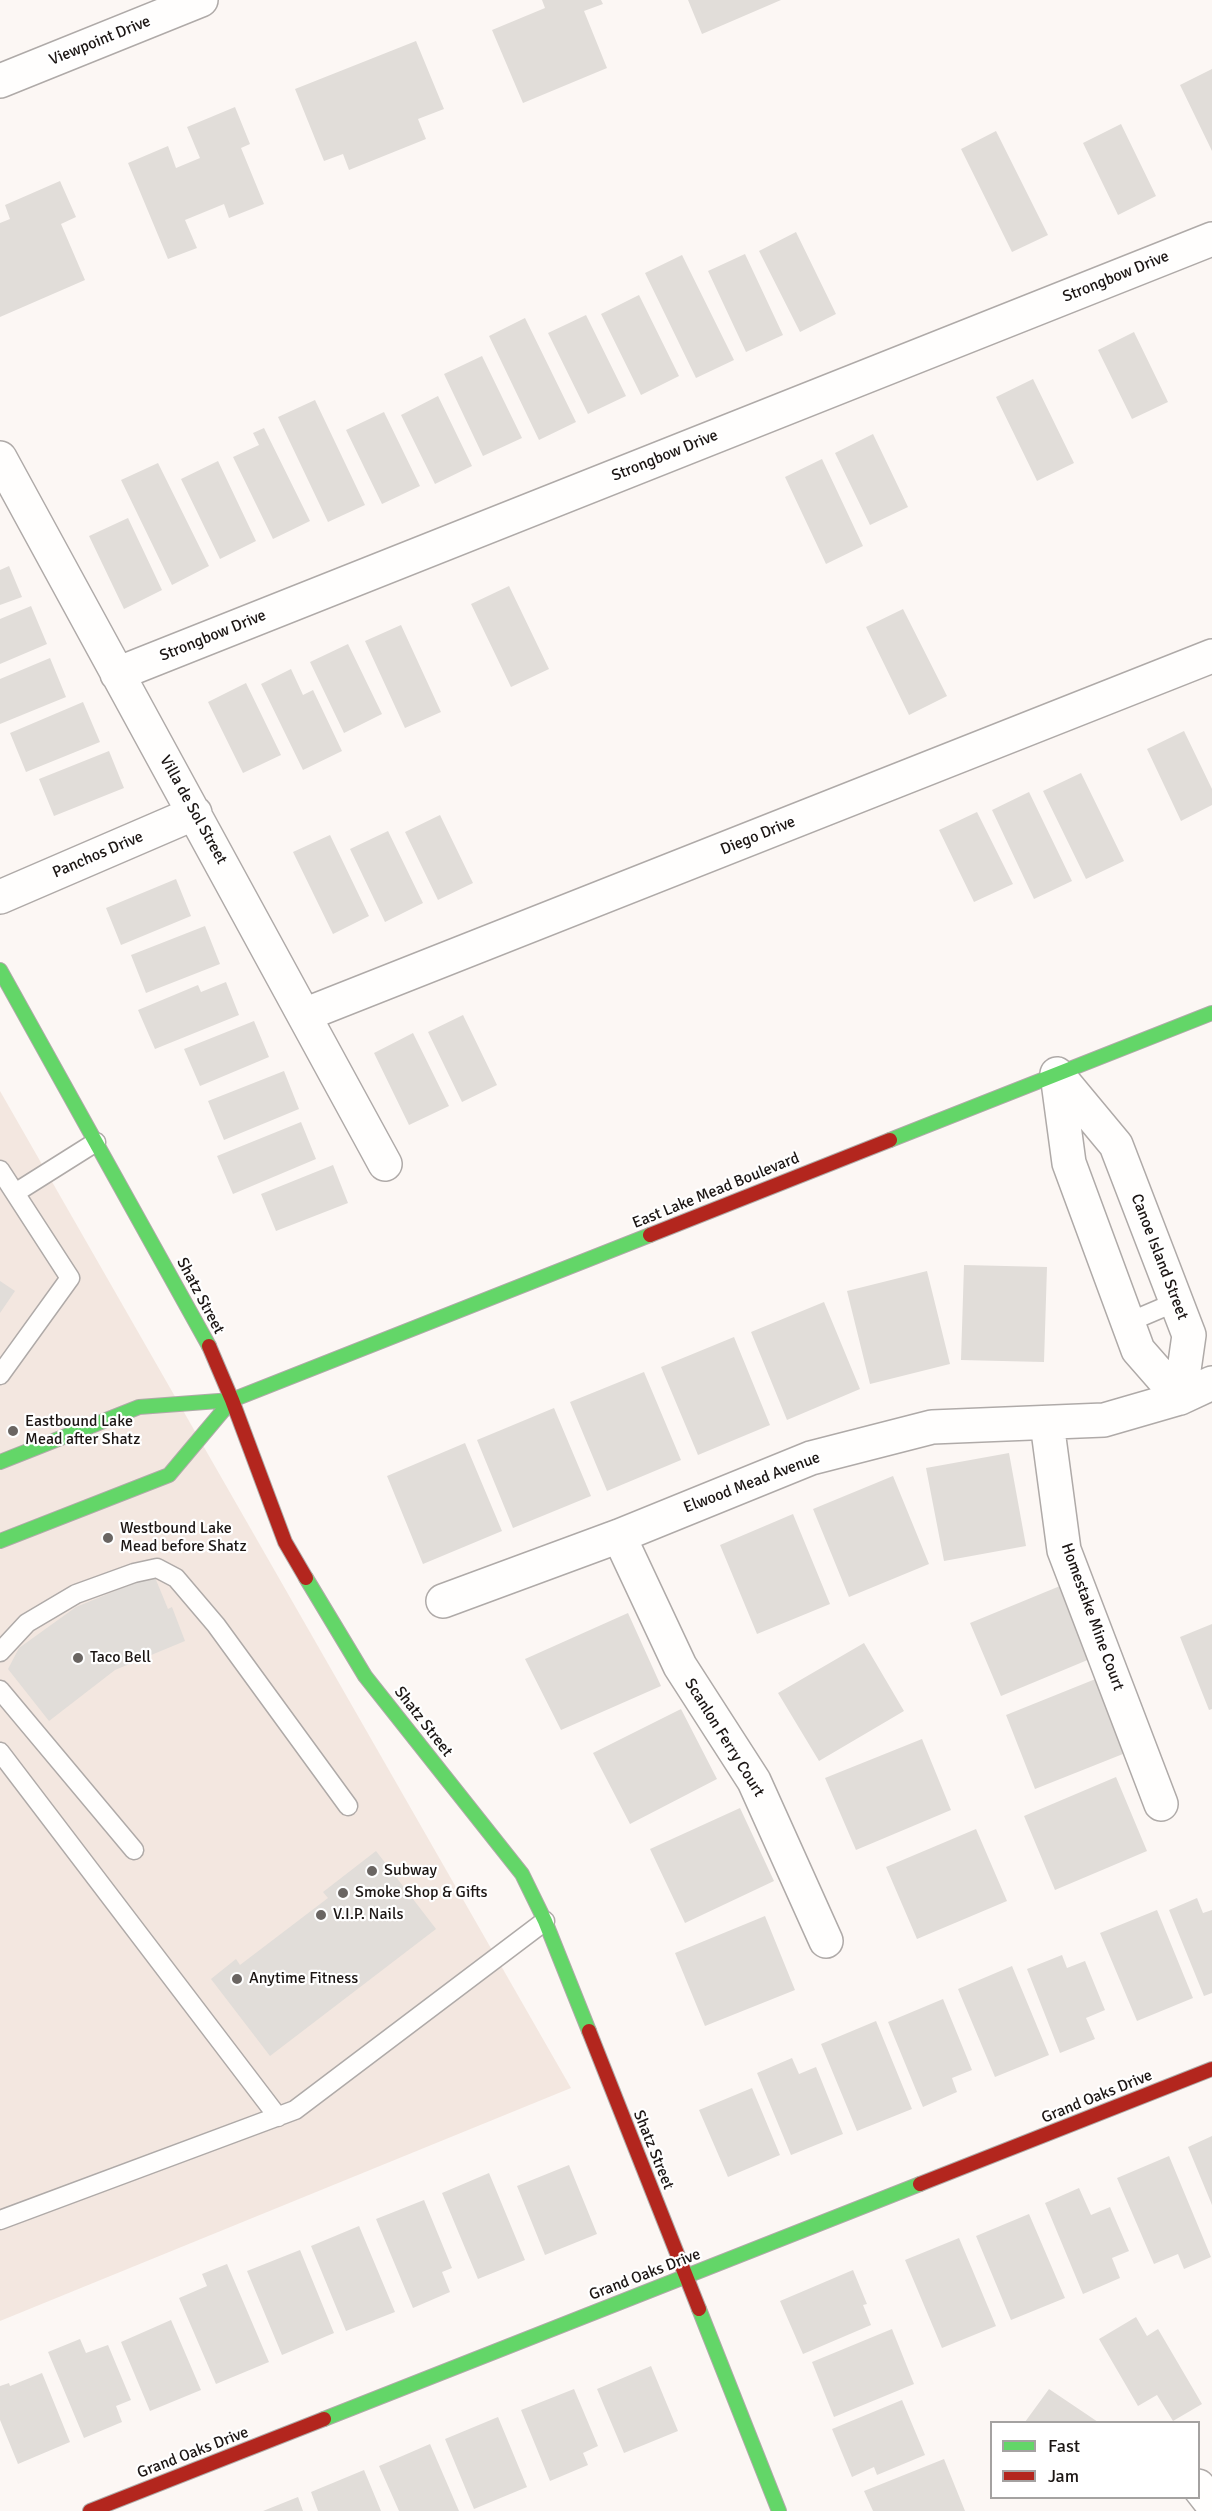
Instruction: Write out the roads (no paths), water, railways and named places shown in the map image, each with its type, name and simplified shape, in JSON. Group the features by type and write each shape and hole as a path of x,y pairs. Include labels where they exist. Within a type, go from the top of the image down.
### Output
{"street":[{"name":"Viewpoint Drive","path":"0,81 201,0"},
{"name":"Strongbow Drive","path":"117,674 1212,239"},
{"name":"Villa de Sol Street","path":"0,458 385,1164"},
{"name":"Diego Drive","path":"304,1015 1212,656"},
{"name":"Panchos Drive","path":"0,897 195,813"},
{"name":"Shatz Street","path":"0,970 202,1331 232,1400 285,1542 359,1666 522,1874 545,1921 779,2511"},
{"name":"East Lake Mead Boulevard","path":"0,1462 139,1407 232,1400 1212,1013"},
{"name":"Canoe Island Street","path":"1057,1074 1116,1145 1189,1335 1180,1398"},
{"path":"1057,1074 1069,1162 1138,1350 1180,1398"},
{"name":"Elwood Mead Avenue","path":"443,1601 620,1536 811,1458 932,1427 1104,1420 1180,1398 1212,1383"},
{"name":"East Lake Mead Boulevard","path":"0,1541 169,1474 232,1400"},
{"name":"Homestake Mine Court","path":"1047,1423 1064,1550 1161,1804"},
{"name":"Scanlon Ferry Court","path":"620,1536 680,1666 754,1781 826,1941"},
{"name":"Grand Oaks Drive","path":"90,2511 1212,2069"},
{"path":"1200,2489 1212,2504"}],"lane":[{"path":"15,1193 96,1142"},
{"path":"0,1170 70,1278 0,1376"},
{"path":"1129,1322 1176,1302"},
{"path":"0,1652 27,1623 76,1594 134,1573 157,1568 176,1578 216,1625 348,1806"},
{"path":"0,1690 134,1850"},
{"path":"0,1752 278,2116"},
{"path":"0,2220 295,2110 545,1921"}],"place":[{"name":"Eastbound Lake Mead after Shatz","path":"13,1431"},
{"name":"Westbound Lake Mead before Shatz","path":"108,1538"},
{"name":"Taco Bell","path":"78,1658"},
{"name":"Subway","path":"372,1871"},
{"name":"Smoke Shop & Gifts","path":"343,1893"},
{"name":"V.I.P. Nails","path":"321,1915"},
{"name":"Anytime Fitness","path":"237,1979"}]}
